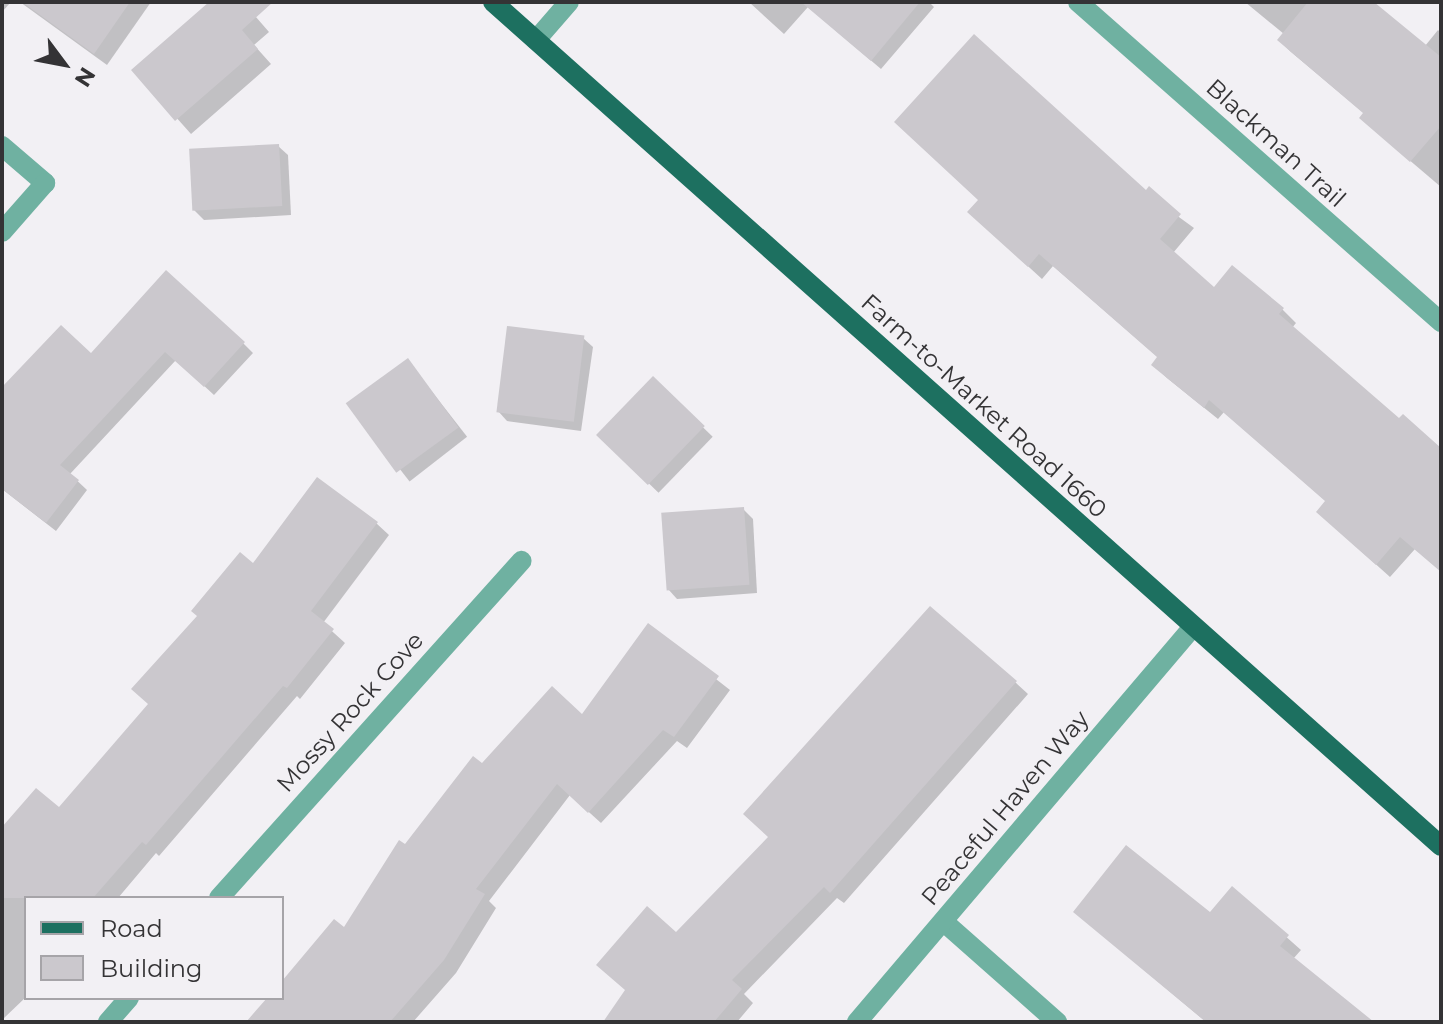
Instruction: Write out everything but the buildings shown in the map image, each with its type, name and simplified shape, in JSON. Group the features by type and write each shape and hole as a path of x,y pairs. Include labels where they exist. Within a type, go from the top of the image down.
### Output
{"main road":[{"name":"Farm-to-Market Road 1660","path":"493,2 1192,628 1441,846"}],"street":[{"path":"536,40 569,2"},
{"name":"Blackman Trail","path":"1078,2 1441,322"},
{"path":"2,146 45,183 2,232"},
{"name":"Mossy Rock Cove","path":"221,896 521,561"},
{"name":"Peaceful Haven Way","path":"857,1022 1192,628"},
{"path":"944,922 1057,1022"},
{"path":"108,1022 127,1000"}]}
